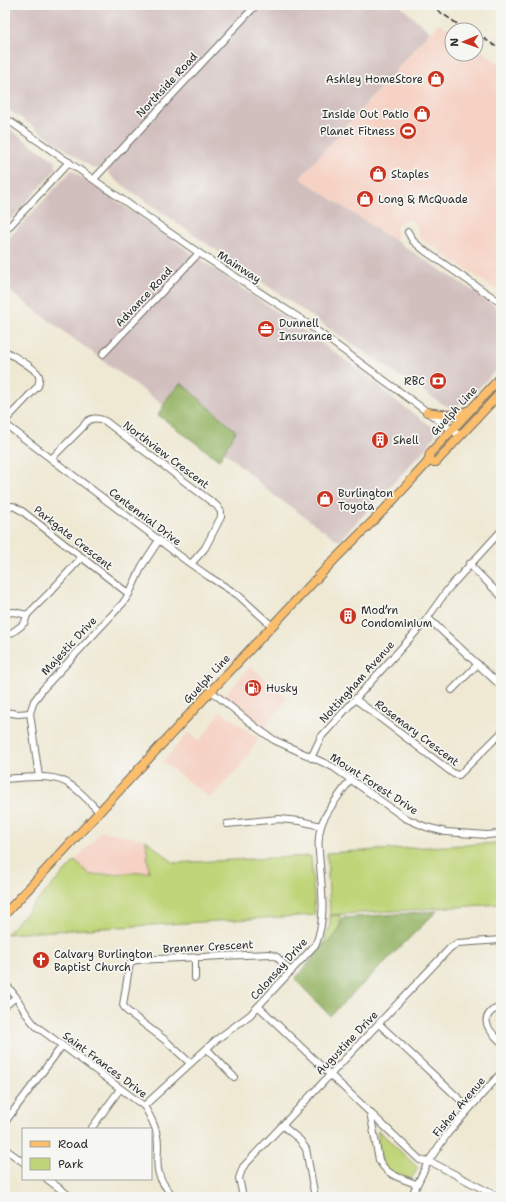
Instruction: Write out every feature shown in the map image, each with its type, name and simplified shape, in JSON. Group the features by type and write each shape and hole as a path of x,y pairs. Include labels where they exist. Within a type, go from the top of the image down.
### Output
{"main road":[{"name":"Guelph Line","path":"5,914 211,691 334,560 386,508 428,462 430,453 501,377"},
{"name":"Guelph Line","path":"428,462 436,462 501,392"},
{"path":"427,412 454,415 465,412 476,404"}],"street":[{"name":"Northside Road","path":"94,179 256,5"},
{"name":"Mainway","path":"5,118 199,253 298,317 460,436"},
{"path":"5,230 69,162"},
{"path":"408,232 412,241 425,251 501,303"},
{"name":"Advance Road","path":"103,354 199,253"},
{"path":"5,351 34,370 39,375 40,380 38,386 5,422"},
{"name":"Northview Crescent","path":"52,458 83,427 86,422 92,419 100,419 105,421 217,506 221,512 221,517 205,548 191,564"},
{"name":"Centennial Drive","path":"5,422 191,564 238,595 272,626"},
{"name":"Parkgate Crescent","path":"5,513 9,507 13,506 22,511 129,594"},
{"name":"Nottingham Avenue","path":"311,758 321,737 428,618 448,589 469,564 501,531"},
{"name":"Majestic Drive","path":"30,714 34,701 43,689 123,603 129,594 142,566 159,540"},
{"path":"5,636 13,632 25,622 27,615 82,557"},
{"path":"469,564 501,596"},
{"path":"5,613 14,612 27,615"},
{"path":"428,618 501,686"},
{"path":"452,690 478,664"},
{"name":"Mount Forest Drive","path":"211,691 274,740 333,767 405,818 426,827 446,832 473,835 500,833"},
{"name":"Rosemary Crescent","path":"355,699 454,774 459,775 501,734"},
{"path":"5,712 30,714 39,777"},
{"path":"5,779 53,777 73,786 99,812"},
{"name":"Colonsay Drive","path":"144,1106 216,1040 240,1024 313,949 321,931 323,916 318,848 321,826 325,817 351,779"},
{"path":"227,824 279,820 300,821 321,826"},
{"name":"Augustine Drive","path":"243,1197 239,1178 243,1167 450,948 458,943 501,940"},
{"name":"Brenner Crescent","path":"190,1063 165,1040 127,1011 123,1005 131,962 137,960 269,954 277,957 291,972"},
{"path":"194,958 195,978"},
{"name":"Saint Frances Drive","path":"5,984 16,997 30,1020 62,1046 144,1106 157,1131 158,1146 156,1163 159,1175 164,1186 174,1197"},
{"path":"5,1006 16,997"},
{"path":"258,1007 420,1160 435,1164 498,1197"},
{"path":"501,1009 492,1011 487,1016 486,1024 491,1032 501,1042"},
{"path":"379,1024 469,1108"},
{"path":"5,1122 62,1046"},
{"path":"207,1049 234,1077"},
{"name":"Fisher Avenue","path":"411,1197 428,1162 448,1133 501,1073"},
{"path":"92,1128 120,1089"},
{"path":"370,1112 378,1160 382,1167 387,1173 416,1184"},
{"path":"283,1126 300,1140 306,1149 315,1197"},
{"path":"5,1149 22,1161"},
{"path":"51,1180 71,1197"}],"shaded area":[{"path":"5,5 399,5 430,32 300,178 478,294 501,311 501,365 471,396 461,404 451,407 442,404 318,321 114,179 108,173 109,167 94,169 5,107"},
{"path":"439,23 444,26 444,62 484,62 484,52 501,64 501,293 426,242 419,236 417,225 409,219 401,221 396,227 396,241 300,178"},
{"path":"5,126 55,161 56,169 5,226"},
{"path":"72,170 367,375 397,402 434,428 435,435 428,446 339,541 275,496 213,442 5,288 5,242"},
{"path":"251,666 288,698 264,728 225,695"},
{"path":"221,711 259,739 237,770 210,798 163,762 189,732 199,742"},
{"path":"102,831 146,840 149,872 90,875 75,861"}],"green space":[{"path":"181,383 236,431 219,460 158,415 169,396"},
{"path":"146,840 174,863 311,856 315,915 6,934 75,861 90,875 149,872"},
{"path":"501,841 501,904 330,915 327,853 496,843"},
{"path":"437,911 330,1016 295,979 321,947 334,937 341,926 342,918"},
{"path":"340,915 339,931 332,940 322,947 330,926 330,916"},
{"path":"378,1130 418,1168 411,1179 387,1170 382,1163"}],"railway":[{"path":"430,5 454,22"},
{"path":"484,38 501,50"}],"place":[{"name":"Ashley HomeStore","path":"436,79"},
{"name":"Inside Out Patio","path":"422,114"},
{"name":"Planet Fitness","path":"408,131"},
{"name":"Staples","path":"378,174"},
{"name":"Long & McQuade","path":"365,199"},
{"name":"Dunnell Insurance","path":"266,329"},
{"name":"RBC","path":"438,381"},
{"name":"Shell","path":"380,440"},
{"name":"Burlington Toyota","path":"325,499"},
{"name":"Mod’rn Condominium","path":"348,616"},
{"name":"Husky","path":"253,688"},
{"name":"Calvary Burlington Baptist Church","path":"41,960"}]}
